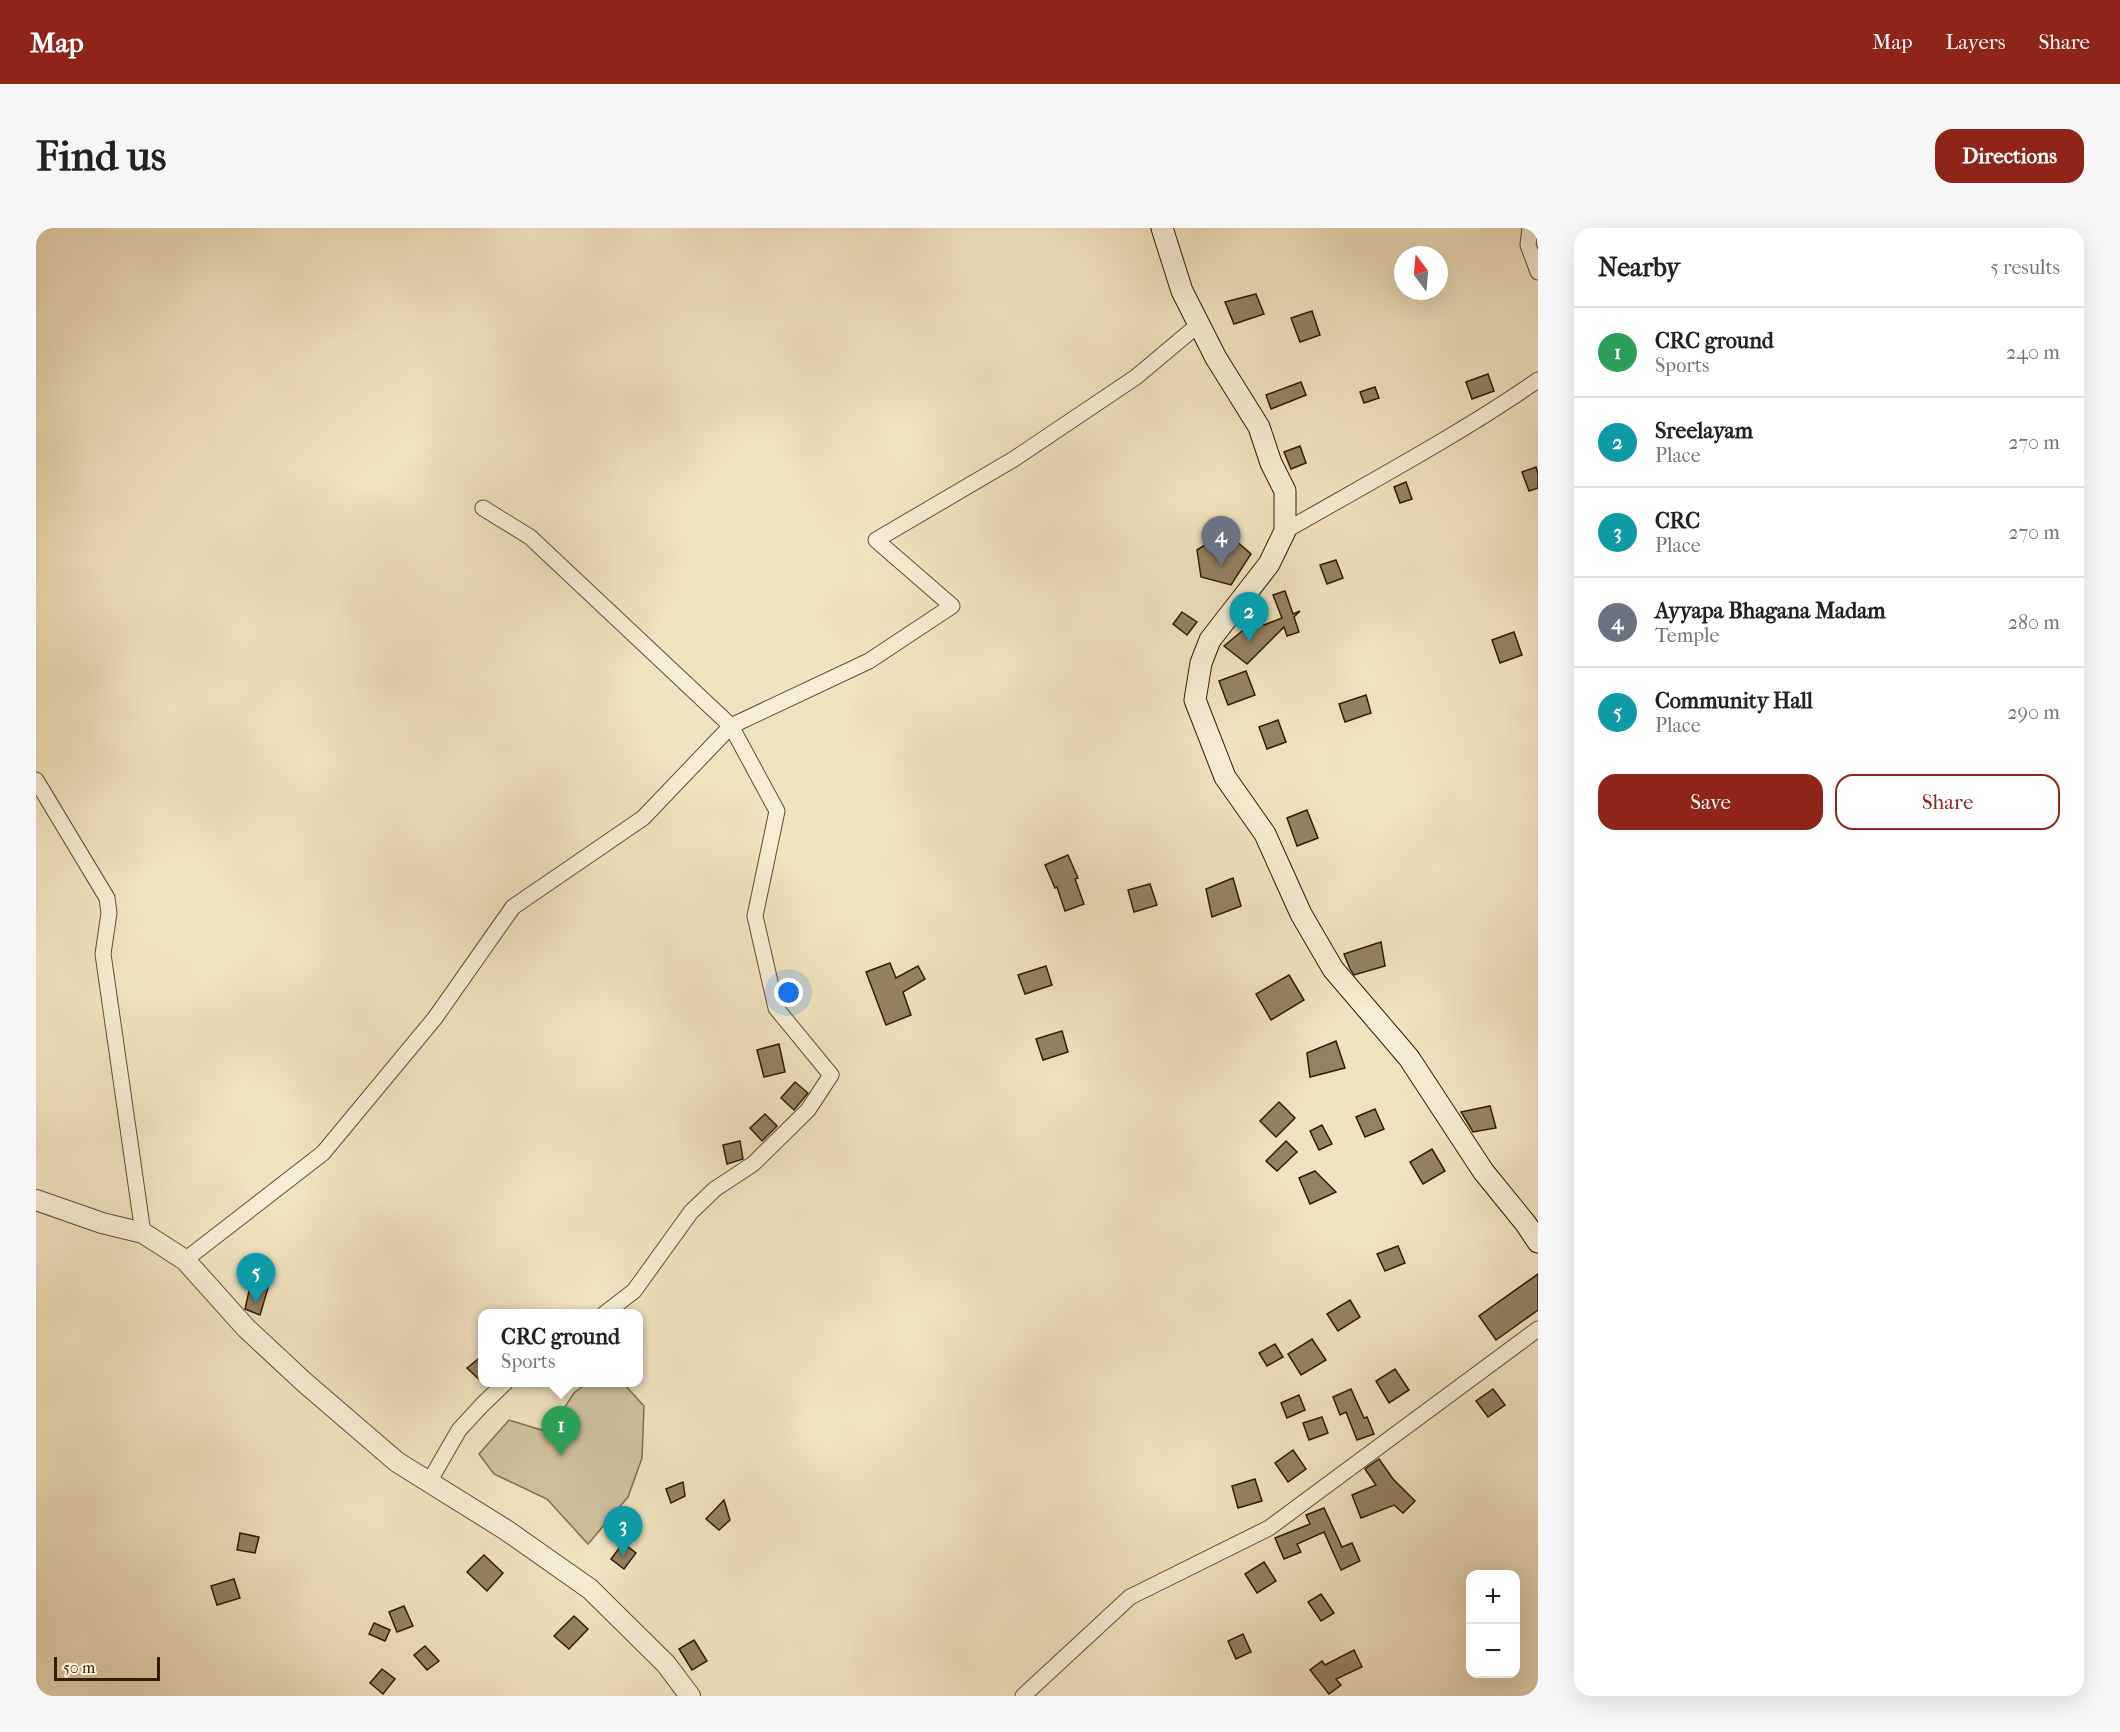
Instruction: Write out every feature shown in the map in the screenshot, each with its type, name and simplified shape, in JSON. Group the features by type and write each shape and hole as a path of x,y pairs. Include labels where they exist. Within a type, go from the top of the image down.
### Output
{"main road":[{"path":"1162,228 1182,291 1216,358 1259,427 1271,463 1285,491 1285,531 1269,564 1210,640 1201,663 1195,700 1225,777 1265,834 1301,914 1333,969 1409,1058 1483,1171 1538,1242"}],"street":[{"path":"1530,228 1528,245 1538,272"},
{"path":"185,1260 323,1153 435,1018 513,907 643,818 731,726 869,660 952,606 876,540 1014,459 1052,434 1136,377 1198,325"},
{"path":"1285,531 1434,446 1538,380"},
{"path":"483,508 530,537 731,726 777,811 755,916 776,1008 831,1075 808,1110 753,1164 715,1189 691,1212 634,1291 611,1309"},
{"path":"36,780 107,898 109,913 103,954 143,1233"},
{"path":"36,1200 102,1223 143,1233 185,1260 246,1328 304,1382 397,1462 506,1530 590,1589 666,1664 690,1696"},
{"path":"1023,1696 1130,1597 1269,1528 1538,1329"},
{"path":"429,1482 459,1430 502,1387"}],"shaded area":[{"path":"582,1387 627,1387 644,1406 642,1458 628,1497 588,1544 547,1499 494,1474 479,1454 509,1420 548,1432 574,1393"}],"building":[{"path":"1256,294 1264,314 1234,324 1225,302"},
{"path":"1312,311 1320,335 1300,342 1291,318"},
{"path":"1488,374 1494,391 1472,399 1466,382"},
{"path":"1301,382 1306,395 1271,409 1266,395"},
{"path":"1375,387 1379,398 1364,403 1360,392"},
{"path":"1300,446 1306,463 1291,469 1284,452"},
{"path":"1536,467 1538,488 1529,491 1522,472"},
{"path":"1406,482 1412,499 1400,503 1394,487"},
{"path":"1226,532 1251,554 1231,585 1201,577 1197,550"},
{"path":"1336,560 1343,578 1327,584 1320,565"},
{"path":"1285,591 1293,614 1300,611 1294,617 1299,632 1287,636 1284,627 1247,664 1224,646 1258,618 1264,625 1282,618 1273,595"},
{"path":"1182,612 1197,622 1187,635 1173,624"},
{"path":"1514,632 1522,655 1500,663 1492,640"},
{"path":"1246,671 1255,695 1228,705 1219,681"},
{"path":"1366,695 1371,713 1345,722 1339,704"},
{"path":"1278,720 1286,742 1267,749 1259,727"},
{"path":"1307,810 1318,838 1297,846 1287,818"},
{"path":"1068,855 1078,878 1075,879 1084,904 1065,911 1057,887 1055,888 1045,865"},
{"path":"1233,878 1241,906 1212,917 1206,889"},
{"path":"1150,884 1157,905 1134,912 1128,890"},
{"path":"1381,942 1385,966 1354,975 1344,954"},
{"path":"890,963 896,978 918,966 925,979 903,992 911,1015 886,1025 866,972"},
{"path":"1046,966 1052,985 1025,994 1018,975"},
{"path":"1289,975 1304,1000 1271,1020 1256,994"},
{"path":"1062,1031 1068,1052 1043,1060 1036,1039"},
{"path":"1336,1041 1345,1068 1310,1077 1307,1053"},
{"path":"779,1044 785,1072 764,1077 757,1050"},
{"path":"795,1082 808,1093 794,1110 781,1098"},
{"path":"1279,1102 1295,1118 1276,1137 1260,1121"},
{"path":"1490,1106 1496,1128 1473,1132 1461,1112"},
{"path":"1375,1109 1384,1129 1365,1137 1356,1117"},
{"path":"765,1114 777,1126 762,1141 750,1128"},
{"path":"1322,1125 1332,1144 1319,1150 1310,1131"},
{"path":"740,1141 743,1159 727,1164 723,1145"},
{"path":"1286,1141 1297,1152 1277,1171 1266,1161"},
{"path":"1432,1149 1445,1171 1423,1184 1410,1162"},
{"path":"1315,1171 1336,1192 1310,1204 1299,1178"},
{"path":"1398,1246 1405,1263 1385,1271 1377,1254"},
{"path":"1538,1274 1538,1310 1496,1340 1479,1316"},
{"path":"258,1277 270,1281 260,1315 245,1309 249,1291"},
{"path":"1350,1300 1360,1317 1338,1331 1327,1314"},
{"path":"1312,1339 1326,1360 1301,1375 1288,1354"},
{"path":"1275,1344 1283,1357 1267,1366 1259,1353"},
{"path":"478,1359 478,1378 467,1368"},
{"path":"1395,1369 1409,1390 1389,1403 1376,1381"},
{"path":"1351,1389 1374,1434 1357,1440 1346,1412 1340,1415 1333,1397"},
{"path":"1493,1389 1505,1405 1488,1417 1476,1401"},
{"path":"1299,1395 1305,1410 1287,1418 1281,1403"},
{"path":"1322,1417 1328,1433 1309,1440 1303,1423"},
{"path":"1293,1450 1306,1469 1288,1482 1275,1463"},
{"path":"1379,1459 1393,1479 1415,1501 1403,1513 1394,1505 1361,1518 1352,1495 1376,1485 1365,1469"},
{"path":"1255,1479 1262,1501 1238,1508 1232,1486"},
{"path":"683,1482 685,1496 671,1503 666,1489"},
{"path":"724,1500 730,1520 719,1530 706,1519"},
{"path":"1324,1508 1342,1547 1352,1543 1360,1561 1341,1570 1324,1532 1297,1544 1301,1552 1284,1559 1275,1538 1310,1524 1306,1515"},
{"path":"240,1533 259,1537 255,1553 237,1550"},
{"path":"623,1543 636,1553 624,1569 611,1559"},
{"path":"484,1555 503,1573 487,1591 467,1572"},
{"path":"1264,1562 1276,1581 1257,1593 1245,1574"},
{"path":"234,1579 240,1598 217,1605 211,1586"},
{"path":"1321,1594 1334,1613 1321,1621 1308,1602"},
{"path":"404,1606 413,1626 397,1632 389,1612"},
{"path":"574,1616 588,1629 569,1649 554,1636"},
{"path":"374,1623 390,1630 385,1641 369,1634"},
{"path":"1243,1634 1251,1652 1236,1659 1228,1641"},
{"path":"694,1640 707,1661 692,1670 679,1649"},
{"path":"425,1646 439,1661 427,1670 414,1655"},
{"path":"1354,1650 1362,1667 1336,1679 1341,1685 1329,1694 1310,1670 1322,1661 1325,1665"},
{"path":"382,1669 395,1679 383,1694 370,1683"}],"place":[{"name":"Ayyapa Bhagana Madam","path":"1221,566"},
{"name":"Sreelayam","path":"1249,642"},
{"name":"Community Hall","path":"256,1303"},
{"name":"CRC ground","path":"561,1456"},
{"name":"CRC","path":"623,1556"}]}
